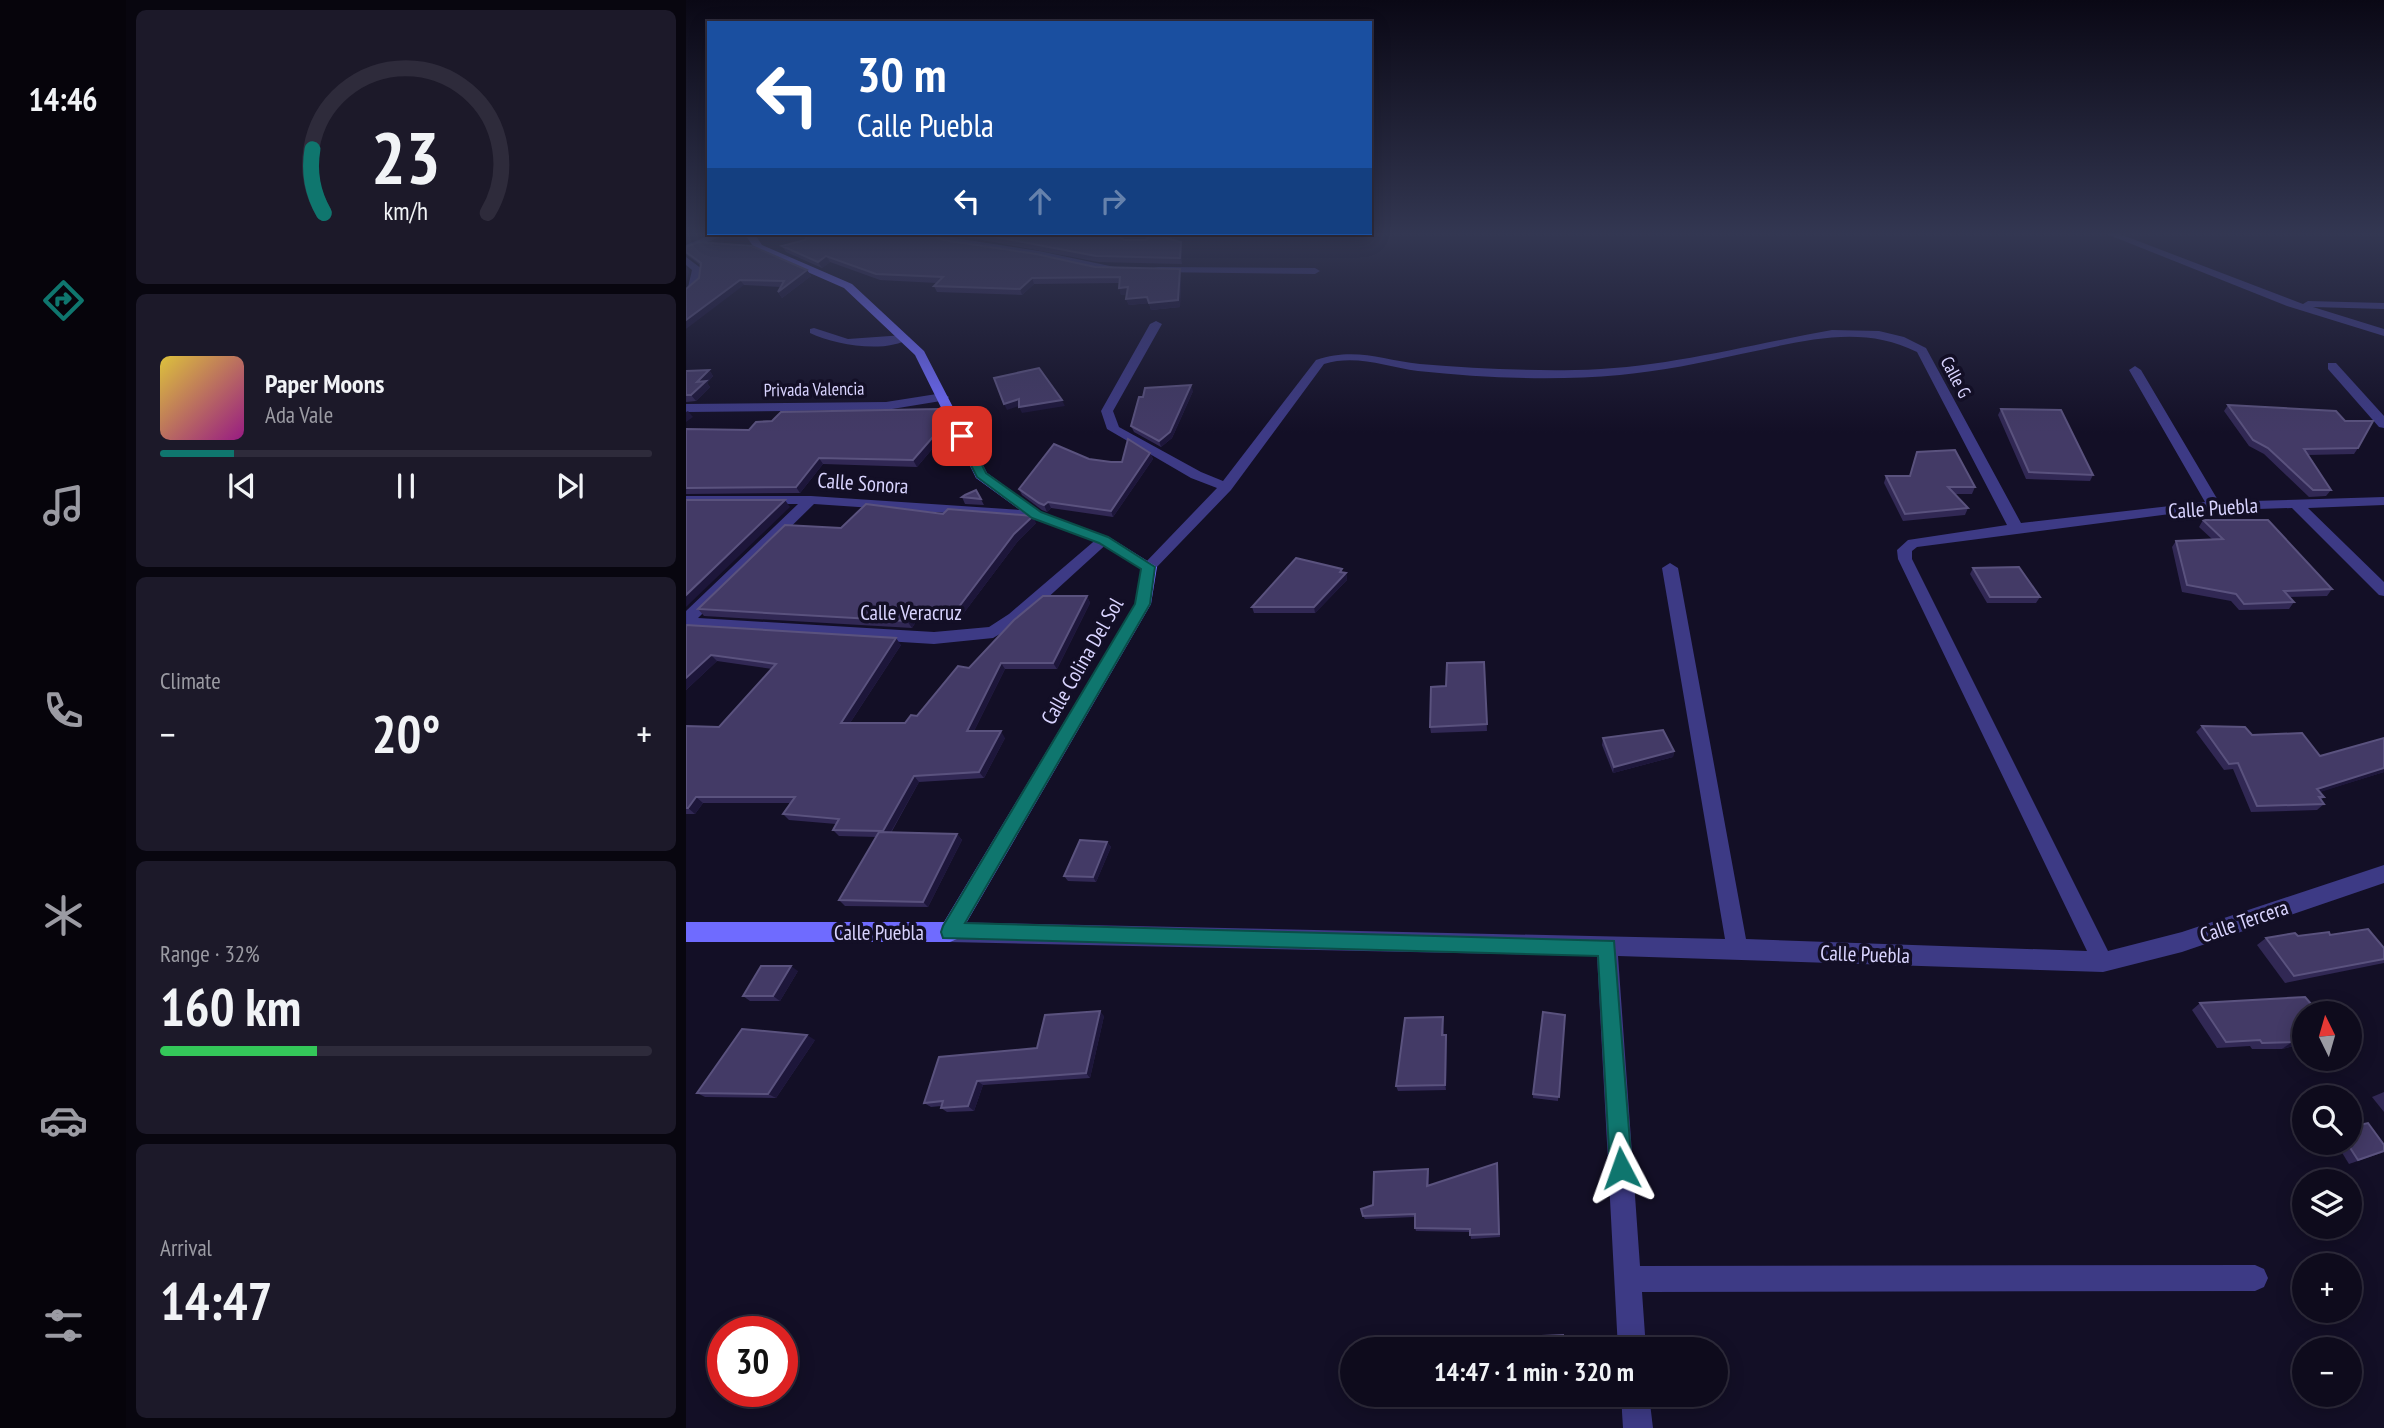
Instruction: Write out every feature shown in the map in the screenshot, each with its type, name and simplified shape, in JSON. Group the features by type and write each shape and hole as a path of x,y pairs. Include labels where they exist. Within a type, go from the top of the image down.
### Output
{"main road":[{"path":"863,300 920,353 981,475 1036,515 1104,540 1149,567"},
{"name":"Calle Colina Del Sol","path":"950,932 1143,604 1149,567"},
{"name":"Calle Puebla","path":"686,932 950,932"}],"street":[{"path":"2280,300 2384,333"},
{"path":"2291,304 2384,306"},
{"path":"1149,567 1226,487 1196,475 1112,429 1107,411 1156,324"},
{"path":"814,331 834,342 863,344 904,338"},
{"name":"Calle G","path":"1226,487 1320,362 1336,356 1352,354 1425,368 1513,373 1622,371 1832,333 1866,331 1899,337 1922,350 2015,528"},
{"path":"2332,366 2384,424"},
{"path":"2135,370 2214,506"},
{"name":"Privada Valencia","path":"686,408 886,406 943,397"},
{"name":"Calle Sonora","path":"686,500 811,500 1036,515"},
{"name":"Calle Veracruz","path":"686,622 811,500"},
{"name":"Calle Puebla","path":"950,932 1737,950 2103,962 1905,559 1905,550 1913,544 2015,528 2214,506 2384,501"},
{"path":"2294,503 2384,591"},
{"name":"Calle Veracruz","path":"686,622 934,638 993,632 1015,618 1104,540"},
{"path":"1670,568 1737,950"},
{"name":"Calle Tercera","path":"2103,962 2182,942 2384,874"},
{"path":"1607,947 1631,1337"},
{"path":"1628,1279 2255,1278"},
{"path":"1636,1407 1638,1428"}],"building":[{"path":"686,300 713,300 686,320"},
{"path":"1148,300 1178,300 1178,300 1149,303"},
{"path":"1039,368 1062,400 1019,407 1019,399 1004,404 994,378"},
{"path":"709,370 697,382 706,381 691,395 686,395 686,371"},
{"path":"1191,385 1170,432 1159,441 1131,426 1139,397 1143,397 1145,388"},
{"path":"2228,405 2336,411 2345,421 2373,421 2358,448 2304,449 2331,490 2313,490 2268,448 2253,440"},
{"path":"938,409 945,423 913,460 819,458 796,487 686,488 686,429 749,430 756,422 772,421 781,412"},
{"path":"2001,409 2061,410 2093,475 2029,472"},
{"path":"1128,439 1150,453 1111,511 1048,502 1044,505 1019,489 1054,444 1089,459 1122,462"},
{"path":"1955,450 1975,487 1948,487 1968,508 1905,514 1886,476 1910,476 1917,452"},
{"path":"976,490 981,499 962,497 965,495"},
{"path":"686,500 785,500 686,595"},
{"path":"866,504 943,514 948,509 1033,516 1014,534 955,612 914,610 907,621 698,609 785,525 841,528"},
{"path":"2203,520 2268,520 2332,589 2284,591 2294,602 2244,604 2236,594 2187,585 2176,541 2223,539"},
{"path":"1296,558 1342,569 1340,572 1346,573 1314,607 1252,607"},
{"path":"2019,567 2040,597 1990,597 1973,568"},
{"path":"1043,596 1087,596 1053,663 1001,663 967,731 1001,731 979,772 914,776 883,831 833,830 839,819 783,814 795,797 696,797 686,808 686,726 719,727 776,664 711,655 686,678 686,625 896,638 841,723 905,723 911,715 917,716 958,666 969,668 1014,620"},
{"path":"1484,662 1487,724 1430,727 1431,687 1446,686 1447,663"},
{"path":"2202,726 2245,727 2252,735 2302,733 2320,756 2384,738 2384,768 2317,789 2324,797 2319,797 2324,804 2257,806 2238,763 2229,764"},
{"path":"1663,730 1674,751 1614,767 1603,738"},
{"path":"879,832 957,834 923,902 839,900"},
{"path":"1080,840 1107,842 1093,877 1064,876"},
{"path":"2368,929 2384,948 2384,959 2294,976 2266,938 2295,933 2298,936 2329,932 2330,935"},
{"path":"761,966 791,966 773,996 743,996"},
{"path":"2305,997 2308,1001 2292,1001 2292,1042 2262,1043 2260,1040 2226,1042 2200,1003"},
{"path":"1100,1011 1086,1073 977,1081 968,1106 941,1108 943,1101 924,1103 939,1057 1037,1048 1045,1015"},
{"path":"1543,1012 1565,1015 1559,1097 1533,1094"},
{"path":"1443,1017 1442,1035 1446,1035 1445,1085 1396,1086 1405,1018"},
{"path":"742,1029 807,1035 768,1094 697,1093"},
{"path":"2368,1123 2384,1145 2384,1151 2358,1160 2355,1155 2362,1155 2362,1124"},
{"path":"1497,1163 1499,1234 1470,1235 1470,1229 1415,1228 1415,1214 1363,1216 1361,1209 1373,1205 1374,1172 1428,1169 1427,1186"},
{"path":"1563,1335 1563,1337 1516,1337"}],"route":[{"path":"962,436 981,475 1036,515 1104,540 1149,567 1143,604 950,932 1607,947 1621,1168"}]}
